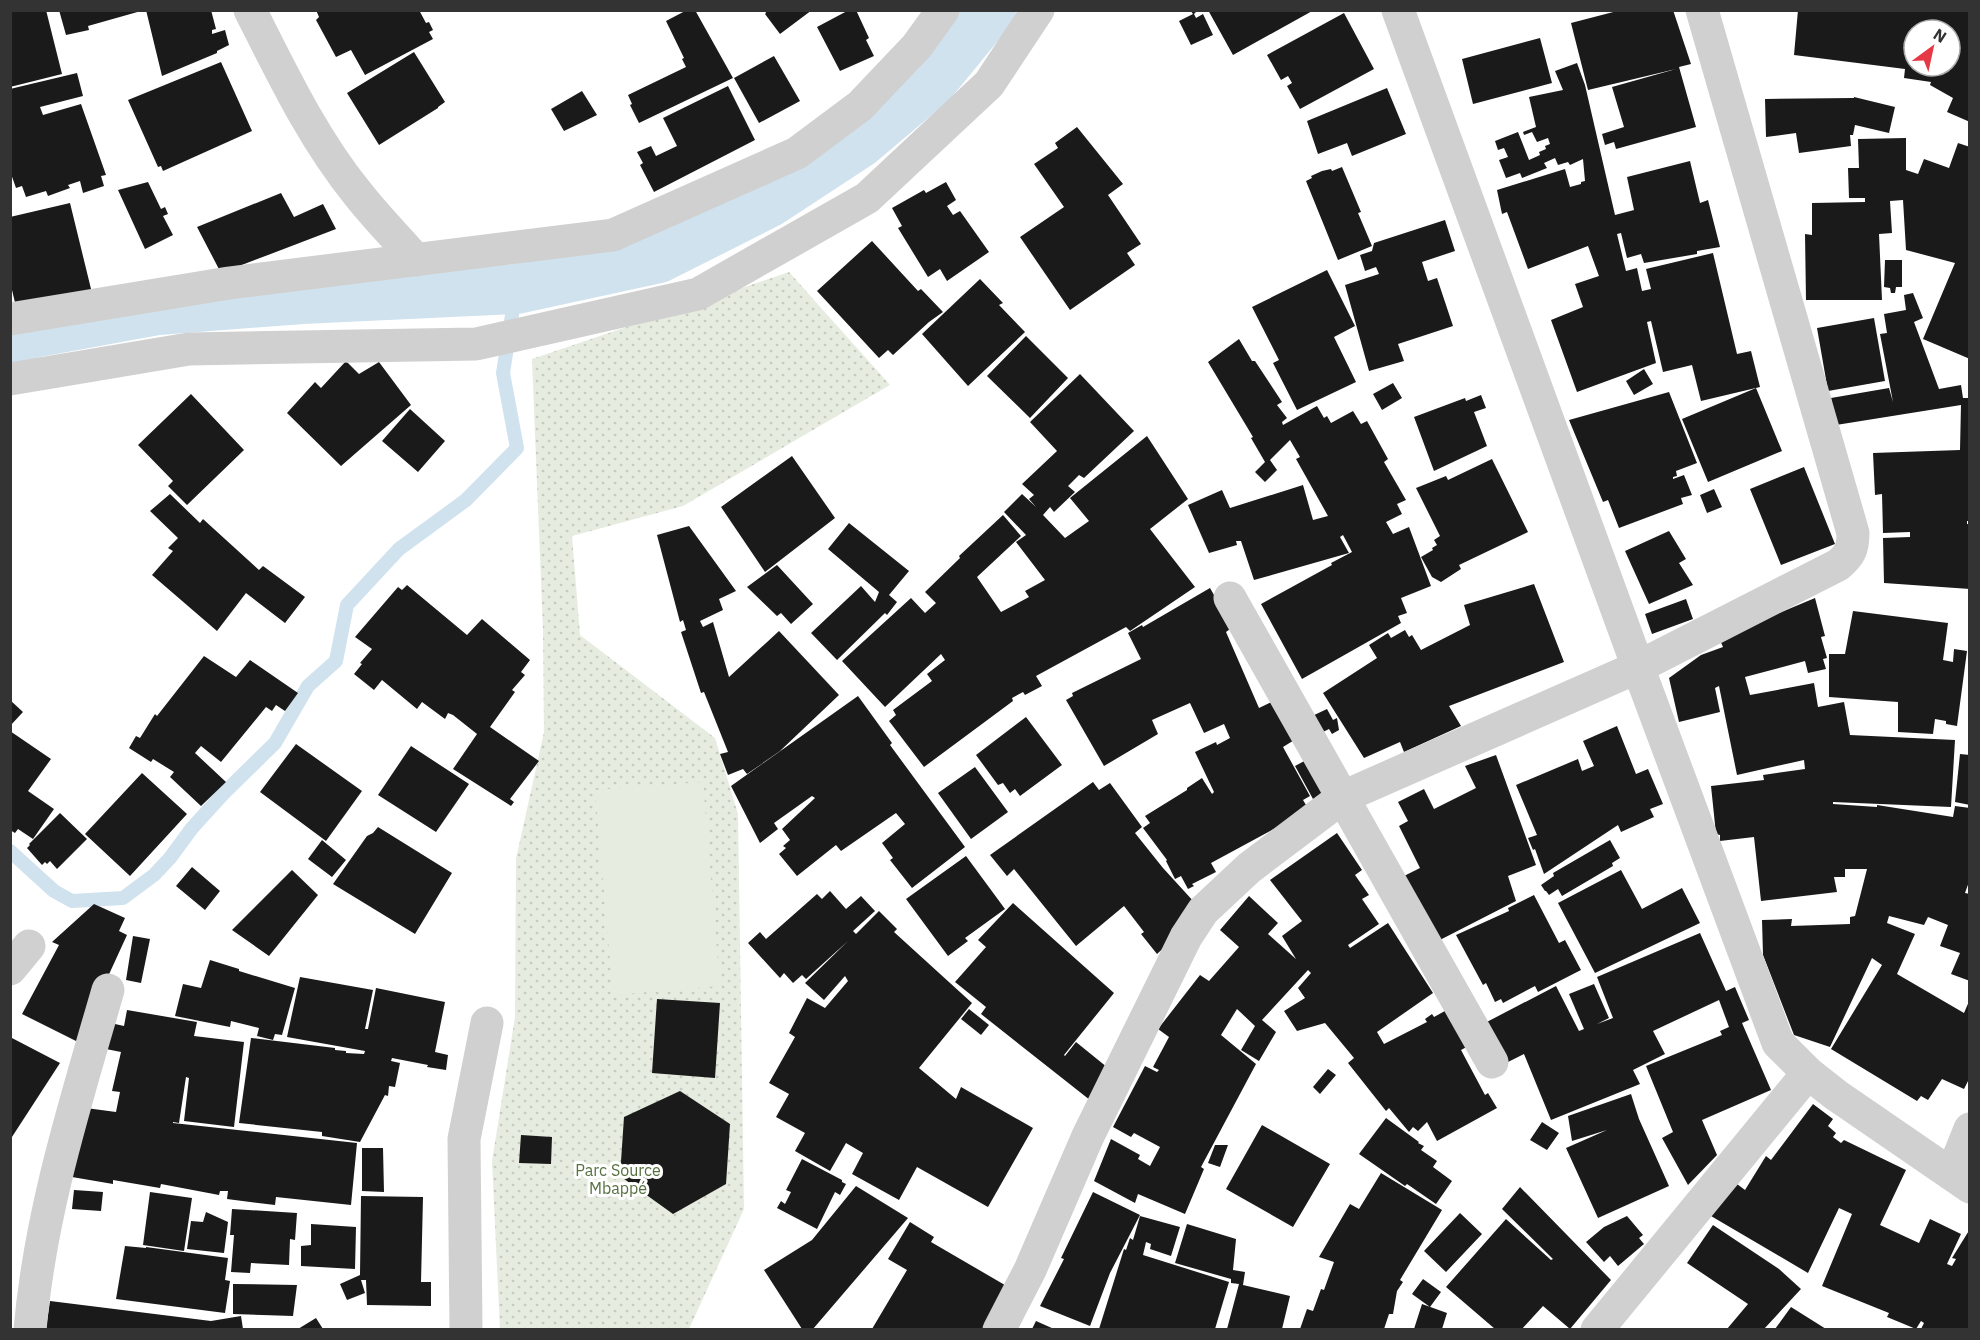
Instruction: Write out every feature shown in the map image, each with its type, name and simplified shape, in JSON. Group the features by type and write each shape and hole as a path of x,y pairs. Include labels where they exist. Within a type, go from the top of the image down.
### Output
{"street":[{"path":"250,10 296,100 329,154 357,193 416,260"},
{"path":"10,319 229,283 613,235 797,153 860,105 917,46 943,10"},
{"path":"10,379 189,349 476,344 698,294 867,198 989,84 1038,10"},
{"path":"1398,10 1778,1043 1808,1073 1836,1095 1961,1181 1970,1129"},
{"path":"999,1329 1030,1270 1088,1136 1185,937 1203,911 1249,868 1343,797 1638,667 1838,565 1849,556 1853,546 1853,533 1702,10"},
{"path":"1230,598 1492,1062"},
{"path":"30,1329 34,1283 62,1152 108,990"},
{"path":"466,1329 464,1139 487,1023"},
{"path":"1597,1329 1808,1073"}],"green space":[{"name":"Parc Source Mbappé","path":"789,272 890,385 683,506 572,536 580,635 715,738 738,814 744,1209 689,1329 500,1330 492,1161 515,1017 516,859 544,732 543,630 532,359"},
{"path":"703,782 720,986 613,995 595,790"}],"building":[{"path":"10,10 46,10 62,74 10,87"},
{"path":"59,10 141,11 88,26 89,30 66,35"},
{"path":"146,10 211,10 216,29 212,30 212,34 225,30 229,45 217,53 162,76"},
{"path":"316,10 419,10 433,30 429,32 433,39 365,75 351,50 336,57 316,20 319,17"},
{"path":"687,10 695,10 733,78 639,123 628,95 686,67 666,21"},
{"path":"765,10 812,10 780,34 765,14"},
{"path":"849,10 856,10 869,38 866,40 874,56 840,71 817,27"},
{"path":"1190,10 1198,10 1194,14 1196,18 1203,14 1213,35 1191,45 1179,21 1193,14"},
{"path":"1208,10 1314,10 1233,55"},
{"path":"1621,10 1673,10 1691,64 1679,67 1696,127 1616,149 1614,142 1605,145 1602,134 1624,127 1612,87 1676,69 1588,90 1571,23"},
{"path":"1798,10 1970,10 1970,122 1947,112 1953,98 1930,85 1931,82 1904,78 1962,78 1962,18 1902,18 1902,69 1794,55"},
{"path":"1344,13 1374,69 1300,109 1287,86 1292,83 1288,76 1281,80 1267,55"},
{"path":"1540,38 1552,83 1473,104 1462,59"},
{"path":"414,52 445,102 379,145 347,93"},
{"path":"774,56 800,101 759,123 734,78"},
{"path":"221,62 252,131 163,171 161,166 158,167 128,100"},
{"path":"1577,63 1585,85 1615,215 1634,210 1627,177 1690,161 1700,203 1708,200 1720,247 1697,251 1697,254 1644,263 1641,254 1627,258 1621,233 1617,234 1626,271 1637,268 1642,291 1651,289 1646,269 1713,253 1737,354 1751,351 1760,387 1701,401 1692,365 1663,372 1651,321 1647,322 1656,363 1577,392 1551,320 1583,307 1575,284 1599,276 1588,246 1528,269 1507,212 1502,214 1497,190 1565,169 1570,187 1581,184 1585,181 1583,159 1570,165 1568,162 1558,165 1555,158 1544,163 1547,168 1522,178 1520,173 1506,178 1499,160 1508,157 1504,148 1498,150 1495,141 1518,132 1529,160 1540,155 1539,152 1550,144 1548,138 1537,142 1532,132 1524,135 1523,132 1536,127 1529,97 1563,90 1555,71"},
{"path":"77,73 83,96 40,107 43,115 81,104 106,175 101,176 104,186 83,193 80,181 68,185 70,188 48,196 46,191 26,197 22,186 16,188 10,171 10,89"},
{"path":"728,86 755,140 654,192 640,165 643,163 637,152 651,146 656,156 677,146 663,118"},
{"path":"1387,88 1406,134 1352,156 1347,143 1318,154 1307,121"},
{"path":"582,91 597,115 564,131 551,109"},
{"path":"1854,97 1895,107 1889,133 1855,125 1853,135 1850,135 1851,146 1799,153 1796,133 1766,137 1765,99"},
{"path":"1077,127 1123,184 1108,195 1141,244 1127,253 1135,265 1070,310 1020,237 1064,207 1034,164 1058,148 1055,143"},
{"path":"1906,138 1906,170 1918,174 1924,159 1949,168 1958,143 1970,147 1970,359 1923,339 1955,263 1906,250 1903,200 1890,201 1892,233 1879,234 1882,300 1806,300 1805,234 1812,235 1812,203 1865,202 1865,198 1849,198 1848,168 1859,168 1858,139"},
{"path":"1342,167 1372,246 1338,260 1306,181 1322,171 1331,169 1332,171"},
{"path":"148,182 161,209 165,207 168,214 163,216 173,235 145,249 118,190"},
{"path":"946,182 956,200 947,206 953,215 960,211 989,252 947,281 940,269 928,277 898,228 902,226 892,208 924,190 926,193"},
{"path":"281,193 294,217 323,204 336,229 221,273 197,227"},
{"path":"70,203 92,293 18,315 12,290 10,290 10,217"},
{"path":"1445,220 1455,251 1422,262 1428,281 1437,278 1453,326 1398,344 1404,361 1369,371 1345,285 1379,274 1376,267 1365,271 1360,255 1372,251 1374,243"},
{"path":"872,241 918,291 921,289 943,312 893,355 888,350 879,358 817,291"},
{"path":"1885,260 1902,260 1902,287 1896,287 1895,293 1891,293 1890,288 1884,287"},
{"path":"1327,270 1355,326 1334,337 1356,382 1297,410 1273,363 1279,360 1252,307"},
{"path":"980,279 1003,303 999,305 1025,332 968,386 922,334"},
{"path":"1913,293 1923,318 1914,322 1939,389 1961,385 1963,398 1970,398 1970,521 1967,521 1967,524 1970,524 1970,589 1884,583 1883,538 1910,537 1910,532 1883,533 1882,494 1875,495 1873,453 1960,450 1961,405 1836,425 1831,398 1889,388 1893,402 1880,334 1887,333 1884,314 1906,310 1904,295"},
{"path":"1874,318 1885,381 1828,391 1817,328"},
{"path":"1026,336 1068,378 1030,418 987,376"},
{"path":"1239,339 1282,402 1277,405 1287,418 1282,422 1283,425 1317,406 1324,418 1327,416 1331,423 1353,411 1361,424 1367,421 1388,459 1384,462 1406,500 1397,504 1402,514 1386,522 1393,534 1409,527 1431,586 1401,598 1407,613 1398,616 1401,623 1302,679 1261,604 1352,552 1343,535 1340,537 1349,553 1254,580 1241,541 1236,541 1237,545 1209,553 1188,505 1222,490 1230,508 1303,485 1313,520 1328,516 1296,459 1300,457 1290,440 1270,460 1277,470 1265,482 1255,472 1265,462 1251,438 1253,437 1208,362"},
{"path":"346,361 359,374 379,362 411,405 341,466 287,413 315,382 321,388"},
{"path":"1644,369 1653,384 1634,395 1626,381"},
{"path":"1080,374 1134,431 1084,478 1079,475 1068,486 1075,492 1054,512 1050,507 1043,515 1065,538 1089,521 1070,498 1147,436 1188,499 1150,529 1195,587 1130,631 1126,627 1036,676 1042,686 1025,695 1023,692 1012,698 1013,701 924,767 889,721 896,715 893,710 932,681 927,674 945,660 941,654 885,707 842,661 911,598 925,613 936,603 925,592 1003,515 1021,536 977,577 1001,612 1029,597 1025,591 1045,580 1016,542 1026,535 1004,512 1022,494 1036,507 1029,499 1034,495 1022,484 1057,451 1030,422"},
{"path":"1393,383 1402,398 1382,410 1373,394"},
{"path":"1756,388 1782,451 1708,482 1682,419"},
{"path":"1669,392 1697,463 1676,471 1677,476 1673,479 1684,475 1692,495 1681,498 1683,504 1619,528 1608,500 1603,502 1569,420"},
{"path":"191,394 244,450 187,505 168,486 173,481 138,445"},
{"path":"1481,395 1486,408 1474,412 1487,446 1434,471 1414,417 1465,398 1466,401"},
{"path":"410,409 445,441 418,472 382,441"},
{"path":"792,456 835,518 765,572 721,507"},
{"path":"1492,459 1528,532 1459,565 1461,569 1441,582 1432,577 1421,557 1433,550 1432,548 1437,545 1434,540 1440,536 1416,488 1446,476 1448,480"},
{"path":"1804,467 1835,544 1781,565 1750,489"},
{"path":"1714,489 1722,507 1707,513 1700,495"},
{"path":"170,494 200,523 203,519 259,570 263,566 305,597 285,623 246,593 217,631 152,575 173,551 168,548 178,538 150,511"},
{"path":"849,523 909,571 889,595 897,602 887,615 885,613 837,660 811,633 861,586 875,602 879,592 828,549"},
{"path":"689,526 736,591 719,599 723,610 700,621 703,627 713,622 729,677 779,631 839,695 780,751 747,774 743,769 728,775 720,754 728,752 704,692 701,693 681,632 686,630 683,620 680,622 657,535"},
{"path":"1669,531 1686,559 1679,563 1693,585 1649,604 1625,551"},
{"path":"777,565 813,604 791,624 781,613 777,616 747,587"},
{"path":"1534,584 1564,662 1449,706 1461,726 1404,752 1400,742 1364,758 1323,693 1377,658 1369,645 1388,633 1391,638 1405,630 1409,637 1412,635 1421,650 1470,625 1464,605"},
{"path":"407,585 467,635 482,619 530,660 521,672 525,675 512,690 515,692 490,727 539,761 510,799 514,802 511,806 453,769 477,734 453,715 448,713 445,719 422,702 417,709 382,680 374,690 354,674 372,649 355,637 398,587 402,590"},
{"path":"1210,588 1230,623 1230,629 1226,632 1259,708 1280,698 1304,734 1283,747 1310,796 1303,800 1309,810 1211,863 1216,872 1192,884 1194,886 1188,889 1181,876 1175,879 1167,860 1143,828 1150,823 1145,816 1202,778 1212,794 1214,792 1195,752 1230,738 1224,724 1204,733 1190,703 1152,720 1158,734 1104,766 1066,700 1073,696 1072,693 1141,659 1128,633 1142,625 1143,627"},
{"path":"1815,598 1825,636 1821,637 1827,658 1823,659 1826,669 1808,673 1805,661 1745,677 1750,695 1814,683 1818,707 1844,702 1850,735 1955,740 1951,807 1833,802 1833,804 1877,807 1877,805 1953,817 1955,806 1970,808 1970,879 1965,893 1970,894 1970,981 1951,974 1960,953 1940,946 1948,925 1928,917 1924,925 1889,916 1887,923 1915,934 1897,974 1964,1013 1970,999 1970,1077 1964,1089 1942,1079 1928,1100 1921,1096 1917,1101 1831,1049 1882,965 1872,958 1830,1047 1794,1035 1763,955 1762,920 1792,919 1791,926 1850,924 1850,917 1855,916 1867,869 1845,869 1845,877 1834,877 1837,892 1761,901 1754,837 1720,841 1720,835 1716,834 1711,786 1764,780 1763,775 1805,769 1804,760 1737,775 1719,686 1715,688 1720,712 1679,722 1669,678 1701,655 1723,647 1719,638"},
{"path":"1686,599 1693,619 1652,634 1645,614"},
{"path":"1853,611 1948,623 1943,660 1953,662 1954,649 1967,651 1957,726 1935,719 1933,734 1898,732 1898,702 1829,697 1829,654 1845,654"},
{"path":"204,656 236,677 250,660 298,693 285,711 276,705 272,711 266,707 221,762 201,746 195,753 226,782 201,806 170,777 174,772 153,759 151,762 129,748 136,736 140,738 155,714 157,716"},
{"path":"858,696 892,743 890,745 965,847 912,888 890,860 893,858 882,843 905,824 896,813 841,851 836,845 797,876 779,854 790,840 782,829 815,798 812,796 774,823 778,829 760,843 731,786"},
{"path":"10,700 23,712 10,726"},
{"path":"1327,709 1333,720 1337,718 1339,730 1332,734 1329,729 1319,734 1310,717"},
{"path":"1026,717 1062,765 1020,796 1015,789 1010,793 1003,783 998,785 976,755"},
{"path":"1617,726 1636,774 1648,769 1663,804 1650,809 1654,817 1621,832 1618,825 1544,874 1535,849 1533,850 1528,838 1537,835 1516,785 1578,759 1582,771 1594,766 1583,741"},
{"path":"10,731 51,759 28,791 54,809 33,839 18,829 15,833 10,830"},
{"path":"296,744 362,791 326,841 260,792"},
{"path":"411,746 469,784 436,832 378,795"},
{"path":"1960,754 1970,755 1970,805 1955,802"},
{"path":"1496,755 1536,865 1508,876 1516,901 1434,943 1398,879 1420,868 1399,826 1408,821 1398,802 1424,789 1434,809 1476,788 1465,766"},
{"path":"1310,758 1328,790 1313,799 1295,766"},
{"path":"975,767 1008,812 971,839 938,793"},
{"path":"142,773 187,814 130,876 85,834"},
{"path":"1093,782 1099,790 1110,783 1142,827 1135,833 1195,903 1169,943 1157,954 1141,934 1144,932 1124,906 1076,946 1014,869 1007,876 990,855"},
{"path":"60,813 87,839 57,869 50,861 42,865 27,848"},
{"path":"378,827 452,873 415,934 333,884 367,836"},
{"path":"1337,833 1362,870 1355,875 1369,895 1362,899 1379,924 1348,945 1350,948 1388,923 1433,993 1377,1032 1384,1044 1427,1022 1425,1019 1432,1014 1434,1017 1454,1006 1474,1043 1461,1050 1485,1095 1488,1093 1497,1108 1437,1141 1427,1122 1418,1131 1413,1127 1409,1132 1389,1108 1386,1111 1348,1063 1354,1058 1325,1023 1297,1031 1284,1011 1305,998 1298,988 1311,973 1308,970 1262,1020 1276,1032 1259,1061 1241,1050 1255,1026 1237,1009 1221,1035 1256,1064 1201,1167 1204,1169 1185,1214 1138,1194 1135,1203 1094,1181 1111,1139 1140,1155 1138,1159 1150,1166 1160,1147 1134,1133 1131,1137 1113,1127 1145,1066 1157,1072 1159,1070 1153,1067 1169,1037 1158,1029 1200,975 1209,981 1239,947 1220,930 1249,896 1278,923 1268,934 1296,959 1282,936 1302,921 1270,880"},
{"path":"322,840 346,860 332,877 308,859"},
{"path":"1610,840 1620,858 1612,863 1613,866 1562,896 1558,889 1549,895 1545,891 1541,885 1554,876 1553,873"},
{"path":"966,856 1005,909 965,938 968,941 948,956 906,899"},
{"path":"192,867 220,891 205,910 176,886"},
{"path":"292,870 318,895 269,956 232,930"},
{"path":"1621,870 1642,909 1682,888 1700,923 1595,973 1558,903"},
{"path":"830,891 846,909 861,896 875,911 853,931 856,934 879,911 897,929 894,932 972,1003 919,1068 956,1099 961,1087 1033,1128 988,1207 917,1167 899,1200 852,1174 863,1153 846,1143 830,1171 795,1151 805,1133 776,1117 789,1094 769,1083 795,1037 789,1033 807,998 825,1008 848,981 845,976 824,1000 805,983 848,941 806,979 802,975 793,983 784,973 780,978 748,943 760,932 766,939 817,894 822,899"},
{"path":"1534,895 1559,943 1565,940 1581,970 1538,992 1535,986 1503,1003 1501,999 1495,1002 1486,983 1483,985 1456,935 1509,911 1508,908"},
{"path":"1013,903 1114,993 1064,1055 1076,1042 1113,1072 1095,1104 981,1014 986,1007 955,982 986,947 978,940"},
{"path":"94,904 125,918 119,931 127,935 78,1042 22,1014 59,945 52,942"},
{"path":"1700,933 1726,991 1735,987 1749,1020 1742,1023 1771,1090 1702,1120 1717,1155 1688,1185 1662,1138 1673,1132 1646,1066 1722,1035 1720,1031 1729,1027 1719,1000 1653,1031 1665,1054 1633,1070 1640,1084 1551,1120 1524,1054 1498,1067 1481,1025 1556,986 1579,1031 1584,1029 1569,994 1594,984 1609,1018 1597,1024 1613,1018 1597,977"},
{"path":"133,936 150,939 141,983 126,980"},
{"path":"210,960 295,988 282,1035 275,1034 273,1040 257,1036 259,1028 231,1021 230,1027 175,1016 183,984 201,988"},
{"path":"300,977 373,990 365,1029 368,1029 376,988 445,1002 435,1052 448,1055 446,1070 392,1058 391,1061 400,1063 395,1087 389,1086 388,1096 385,1095 360,1142 322,1136 322,1132 239,1123 251,1038 335,1048 335,1050 346,1051 346,1053 364,1054 365,1051 287,1037"},
{"path":"657,999 720,1003 715,1078 652,1073"},
{"path":"969,1009 989,1025 981,1035 961,1019"},
{"path":"127,1010 197,1022 194,1036 244,1042 234,1127 184,1121 189,1078 186,1077 179,1123 173,1123 357,1143 351,1205 276,1197 275,1205 227,1199 228,1191 220,1191 219,1195 161,1184 160,1188 113,1180 113,1184 72,1177 86,1108 116,1112 120,1092 112,1091 121,1052 101,1048 106,1022 124,1026"},
{"path":"10,1037 60,1063 10,1140"},
{"path":"1328,1069 1336,1075 1320,1094 1313,1087"},
{"path":"680,1091 730,1124 726,1184 673,1214 620,1176 624,1117"},
{"path":"1631,1094 1639,1119 1669,1186 1598,1218 1566,1148 1607,1130 1572,1141 1568,1116"},
{"path":"1813,1104 1833,1119 1828,1126 1836,1133 1833,1137 1841,1143 1844,1140 1906,1170 1880,1225 1919,1243 1930,1219 1961,1234 1947,1264 1952,1266 1956,1259 1952,1258 1970,1229 1970,1329 1921,1329 1924,1323 1921,1321 1916,1329 1887,1317 1889,1313 1822,1286 1852,1214 1839,1208 1808,1273 1711,1216 1737,1184 1745,1190 1766,1156 1771,1160"},
{"path":"1386,1118 1424,1146 1421,1150 1437,1161 1433,1167 1452,1181 1436,1204 1359,1154"},
{"path":"1542,1122 1559,1133 1547,1150 1530,1140"},
{"path":"1262,1125 1330,1164 1293,1227 1226,1189"},
{"path":"521,1135 552,1137 551,1164 519,1163"},
{"path":"1215,1145 1228,1145 1220,1167 1208,1163"},
{"path":"362,1148 383,1148 384,1192 362,1191"},
{"path":"802,1159 846,1184 840,1195 835,1192 817,1229 777,1208 781,1201 785,1204 791,1192 786,1190"},
{"path":"1381,1173 1442,1210 1400,1280 1403,1282 1397,1291 1393,1314 1389,1314 1384,1329 1300,1329 1307,1309 1313,1311 1321,1289 1324,1290 1334,1262 1319,1257 1350,1204 1359,1209"},
{"path":"856,1186 908,1218 813,1329 802,1329 764,1270 812,1240"},
{"path":"1520,1187 1611,1280 1570,1329 1543,1306 1522,1329 1495,1329 1446,1287 1506,1219 1551,1260 1553,1259 1502,1209"},
{"path":"74,1190 103,1192 101,1211 72,1209"},
{"path":"150,1192 192,1198 184,1251 143,1245"},
{"path":"1093,1192 1140,1215 1110,1273 1090,1326 1040,1306 1064,1259 1061,1258"},
{"path":"361,1196 423,1197 421,1282 431,1282 431,1306 367,1305 366,1280 361,1280 365,1293 347,1300 340,1284 360,1275"},
{"path":"232,1209 297,1213 295,1240 290,1239 289,1265 251,1263 250,1273 231,1272 234,1235 230,1235"},
{"path":"206,1212 228,1222 224,1253 187,1249 191,1221 203,1222"},
{"path":"1460,1213 1482,1234 1446,1272 1424,1251"},
{"path":"1140,1216 1180,1227 1171,1256 1150,1249 1151,1244 1146,1242 1143,1255 1229,1282 1215,1329 1099,1329 1124,1249 1126,1250 1130,1238 1133,1240"},
{"path":"1627,1216 1643,1235 1639,1238 1644,1244 1618,1266 1610,1256 1604,1262 1586,1242 1604,1227"},
{"path":"910,1222 934,1237 931,1242 1010,1288 985,1329 872,1329 907,1270 888,1259"},
{"path":"311,1224 356,1227 355,1269 301,1266 301,1246 311,1245"},
{"path":"1187,1224 1236,1239 1233,1270 1245,1272 1243,1285 1290,1296 1282,1329 1227,1329 1239,1284 1231,1283 1231,1279 1175,1263"},
{"path":"1713,1225 1779,1269 1801,1289 1764,1329 1727,1329 1748,1304 1687,1263"},
{"path":"125,1246 228,1258 225,1280 230,1281 225,1313 116,1299"},
{"path":"1423,1279 1441,1292 1430,1307 1412,1294"},
{"path":"233,1284 297,1285 293,1316 233,1314"},
{"path":"50,1301 211,1321 241,1316 243,1329 46,1329"},
{"path":"1422,1304 1447,1313 1442,1329 1414,1329"},
{"path":"1791,1307 1826,1329 1775,1329"},
{"path":"316,1318 323,1329 298,1329"},
{"path":"1036,1321 1054,1329 1032,1329"}],"waterway":[{"path":"10,339 158,310 302,299 516,289 659,258 768,203 861,142 931,83 991,10"},
{"path":"10,851 54,891 72,901 123,898 154,875 224,793 275,743 308,686 336,661 347,605 399,549 466,500 517,448 503,373 516,289"}]}
